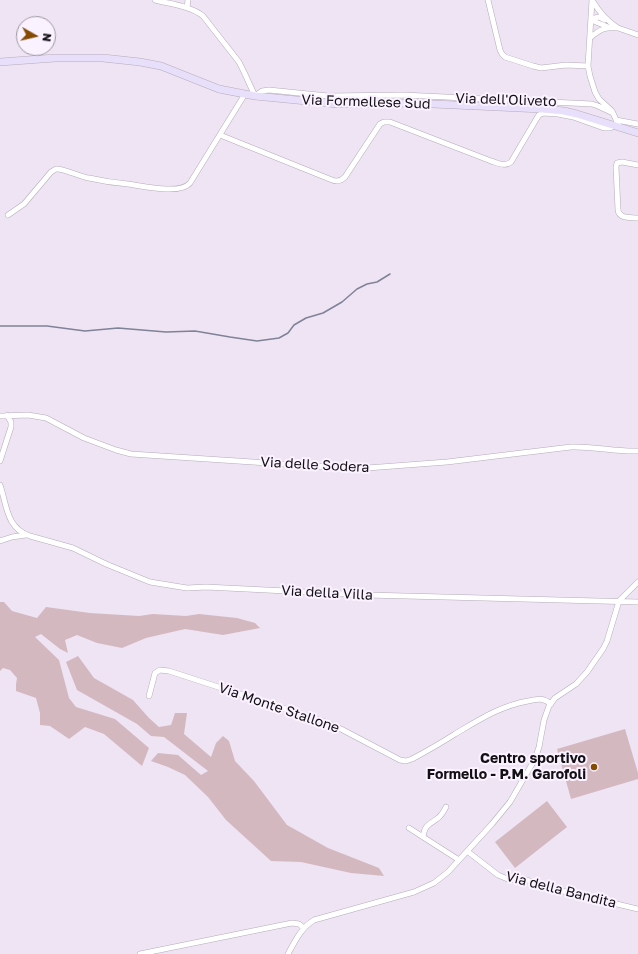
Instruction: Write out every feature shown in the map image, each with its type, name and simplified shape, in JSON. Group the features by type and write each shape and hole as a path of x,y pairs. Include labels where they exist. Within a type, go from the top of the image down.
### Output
{"street":[{"path":"155,0 187,8 202,15 240,64 255,96"},
{"path":"187,8 188,0"},
{"path":"488,0 500,50 505,57 539,68 566,65 588,66"},
{"path":"592,0 588,66 590,76 596,94 609,107 617,124"},
{"path":"592,0 610,25"},
{"path":"591,19 599,17 610,25 638,35"},
{"path":"590,38 601,29 610,25"},
{"name":"Via Formellese Sud","path":"0,62 55,58 103,58 140,62 162,66 219,89 255,96 338,104 412,103 542,108 562,110 617,124 638,133"},
{"name":"Via dell'Oliveto","path":"255,96 262,91 269,90 328,96 403,95 534,101 594,104 613,113"},
{"path":"8,215 24,204 51,172 57,169 90,179 153,189 185,187 190,183 245,94"},
{"path":"220,135 332,180 340,181 345,177 380,124 384,122 390,122 505,165 511,162 537,118 544,113 569,116 606,128 617,124 638,124"},
{"path":"638,165 621,162 617,163 616,167 618,212 622,216 638,218"},
{"path":"0,462 11,427 11,422 7,415"},
{"name":"Via delle Sodera","path":"0,416 28,415 46,418 84,438 114,450 139,455 209,458 344,468 367,468 447,462 571,447 638,451"},
{"path":"0,485 9,516 18,528 26,535"},
{"name":"Via della Villa","path":"0,540 26,535 73,548 106,564 150,582 187,588 206,587 405,596 638,602"},
{"path":"288,954 297,936 309,923 317,919 414,892 430,885 444,876 510,802 533,764 544,720 551,704 556,698 583,677 603,649 610,634 619,602 638,582"},
{"name":"Via Monte Stallone","path":"149,696 155,673 159,670 167,670 323,721 400,760 406,761 502,708 520,702 540,699 546,700 551,704"},
{"path":"423,837 426,827 439,817 446,807"},
{"path":"409,828 459,860"},
{"name":"Via della Bandita","path":"467,851 498,875 510,880 524,879 550,888 638,909"},
{"path":"140,954 292,923 300,924 304,928"}],"shaded area":[{"path":"0,602 4,602 12,611 37,618 46,607 90,613 139,616 153,614 186,616 199,614 237,618 255,623 260,628 223,635 185,629 146,638 122,648 97,643 77,635 65,640 68,653 60,649 41,634 35,637 59,660 69,698 76,707 115,719 149,748 142,766 104,734 85,727 69,739 50,726 40,725 40,713 36,698 16,691 17,678 10,670 3,668 0,671"},
{"path":"78,656 94,678 133,700 159,727 171,725 175,713 187,713 184,734 211,757 216,743 223,736 229,741 235,761 254,781 287,825 328,848 379,868 384,876 351,873 301,862 271,861 226,820 208,797 185,775 151,761 158,753 178,755 201,775 208,771 164,737 151,736 137,724 77,690 66,662"},
{"path":"625,729 638,773 638,779 571,799 557,749"},
{"path":"547,801 567,827 515,868 495,842"}],"waterway":[{"path":"0,326 47,326 85,331 118,328 166,332 195,331 257,341 279,338 288,333 294,325 306,318 323,313 342,302 357,289 367,284 377,282 390,274"}],"place":[{"name":"Centro sportivo Formello - P.M. Garofoli","path":"594,767"}]}
